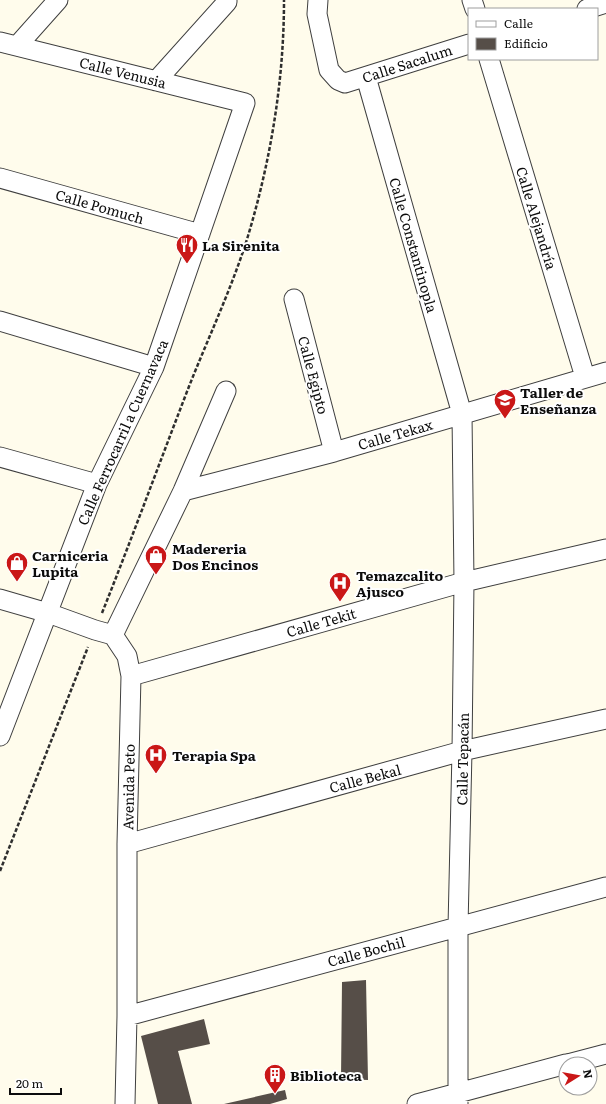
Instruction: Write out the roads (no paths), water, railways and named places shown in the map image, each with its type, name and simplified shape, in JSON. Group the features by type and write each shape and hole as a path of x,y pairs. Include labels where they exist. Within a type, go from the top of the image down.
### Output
{"street":[{"path":"9,44 58,0"},
{"name":"Calle Sacalum","path":"318,0 317,14 329,70 338,80 345,83 468,44"},
{"path":"156,81 227,1"},
{"path":"591,8 606,4"},
{"name":"Calle Venusia","path":"9,44 245,103"},
{"name":"Calle Alejandría","path":"489,60 585,377"},
{"name":"Calle Constantinopla","path":"366,77 462,414"},
{"name":"Calle Ferrocarril a Cuernavaca","path":"1,732 97,484 154,367 245,103"},
{"name":"Calle Pomuch","path":"0,178 200,234"},
{"name":"Calle Egipto","path":"294,299 334,452"},
{"path":"0,321 154,367"},
{"name":"Calle Tekax","path":"183,491 334,452 606,372"},
{"path":"0,598 113,635 183,491 226,392"},
{"name":"Calle Tepacán","path":"459,1099 458,927 464,582 462,414"},
{"path":"0,457 97,484"},
{"name":"Calle Tekit","path":"131,676 464,582 606,549"},
{"name":"Avenida Peto","path":"113,635 127,656 131,676 127,844 127,1016 125,1104"},
{"name":"Calle Bekal","path":"127,844 462,751 606,719"},
{"name":"Calle Bochil","path":"127,1016 606,887"},
{"path":"417,1104 459,1099 558,1067"}],"place":[{"name":"La Sirenita","path":"187,264"},
{"name":"Taller de Enseñanza","path":"505,420"},
{"name":"Madereria Dos Encinos","path":"156,576"},
{"name":"Carniceria Lupita","path":"17,582"},
{"name":"Temazcalito Ajusco","path":"340,602"},
{"name":"Terapia Spa","path":"156,774"},
{"name":"Biblioteca","path":"275,1094"}]}
